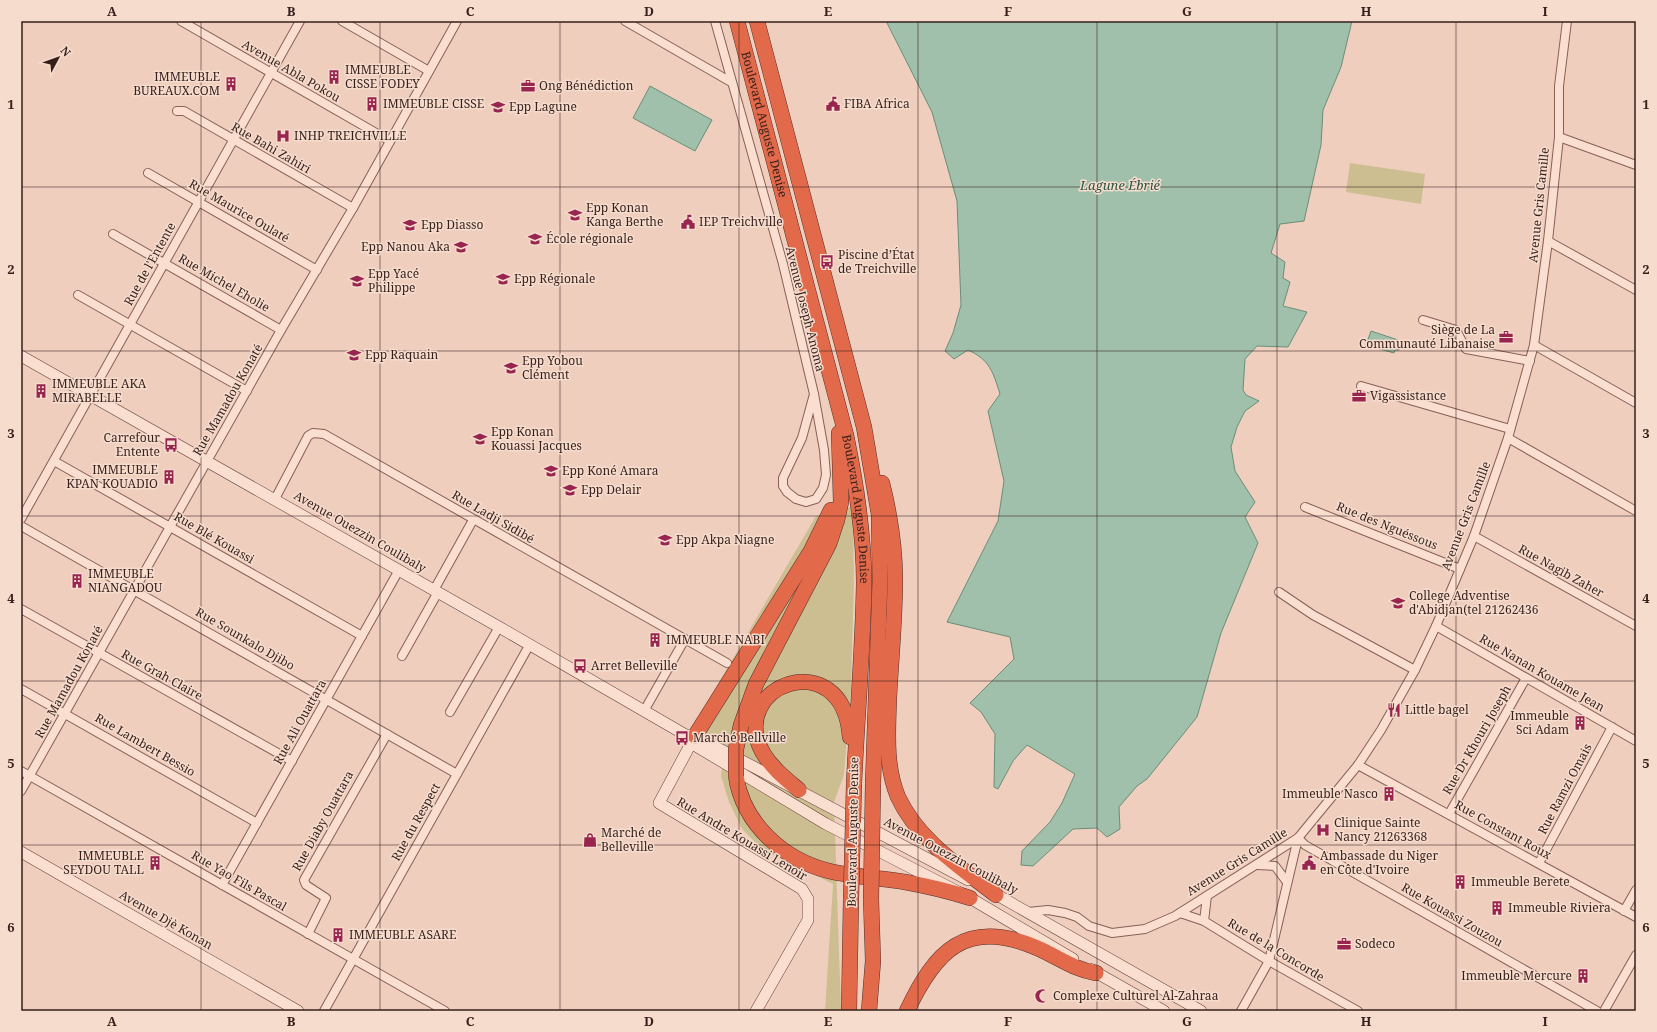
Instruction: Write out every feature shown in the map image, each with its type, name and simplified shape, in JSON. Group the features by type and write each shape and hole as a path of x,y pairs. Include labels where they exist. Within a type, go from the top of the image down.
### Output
{"highway":[{"path":"729,21 739,55 755,94"},
{"name":"Boulevard Auguste Denise","path":"737,21 846,435 860,517 864,582 854,784 849,1011"},
{"name":"Boulevard Auguste Denise","path":"757,21 864,427 879,523 880,580 873,784 871,900 873,961 869,1011"},
{"path":"839,408 839,467 841,502 837,520 828,544 756,684 741,725 736,748 736,776 738,791 746,809 757,826 773,842 808,864 828,871 937,888 970,898"},
{"path":"864,427 880,475 890,514 895,579 887,742 893,778 898,796 912,819 928,839 996,895"},
{"path":"690,738 811,551 829,516 839,467"},
{"path":"799,790 772,765 763,752 758,741 756,725 759,710 766,699 776,690 788,684 802,681 816,683 829,690 839,701 850,729 854,784"},
{"path":"907,1011 920,984 934,964 960,942 976,937 1002,937 1034,946 1081,970 1096,972"}],"street":[{"name":"Avenue Abla Pokou","path":"180,21 390,141"},
{"name":"Rue de l'Entente","path":"21,519 300,21"},
{"path":"342,21 429,71"},
{"name":"Rue Mamadou Konaté","path":"21,791 281,330 353,208 457,21"},
{"path":"625,21 731,82"},
{"name":"Avenue Joseph Anoma","path":"715,21 783,264 814,394 824,450 826,475 823,488 816,499 806,502 796,499 787,492 783,486 783,478 802,438 814,394"},
{"name":"Avenue Gris Camille","path":"1028,912 1048,910 1065,913 1077,918 1089,926 1112,933 1145,928 1180,913 1298,838 1358,765 1415,670 1436,626 1474,536 1508,438 1530,361 1534,345 1548,241 1558,137 1559,86 1567,21"},
{"name":"Rue Bahi Zahiri","path":"177,111 184,111 353,208"},
{"path":"1558,137 1636,165"},
{"name":"Rue Maurice Oulaté","path":"148,173 317,270"},
{"name":"Rue Michel Eholie","path":"113,234 281,330"},
{"path":"1548,241 1636,290"},
{"path":"78,295 247,391"},
{"path":"1423,320 1456,330 1466,349 1530,361"},
{"path":"1534,345 1636,403"},
{"name":"Avenue Ouezzin Coulibaly","path":"21,356 530,644 690,738 826,824 970,898 1158,1010"},
{"path":"1362,386 1510,429"},
{"name":"Rue Ladji Sidibé","path":"275,499 308,436 319,432 404,478 473,520 727,663"},
{"path":"1508,438 1636,512"},
{"name":"Rue Blé Kouassi","path":"54,461 362,636"},
{"name":"Rue des Nguéssous","path":"1305,507 1460,569"},
{"path":"402,656 473,520"},
{"name":"Rue Sounkalo Djibo","path":"21,526 457,774"},
{"name":"Rue Nagib Zaher","path":"1474,536 1636,626"},
{"name":"Rue Ali Ouattara","path":"222,885 399,570"},
{"path":"1279,592 1313,615 1415,670"},
{"name":"Rue Grah Claire","path":"21,609 292,761"},
{"path":"450,712 499,626"},
{"name":"Rue Nanan Kouame Jean","path":"1436,626 1636,741"},
{"path":"644,711 686,639"},
{"name":"Rue du Respect","path":"324,1011 530,644"},
{"name":"Rue Dr Khouri Joseph","path":"1449,814 1526,678"},
{"name":"Rue Lambert Bessio","path":"21,689 257,823"},
{"name":"Rue Ramzi Omais","path":"1539,863 1612,727"},
{"name":"Rue Diaby Ouattara","path":"308,934 326,898 306,885 304,880 387,734"},
{"name":"Avenue Ouezzin Coulibaly","path":"690,738 799,790 1028,912 1201,1011"},
{"name":"Rue Andre Kouassi Lenoir","path":"690,738 659,803 802,889 808,899 808,920 756,1011"},
{"name":"Rue Constant Roux","path":"1358,765 1636,917"},
{"name":"Rue Yao Fils Pascal","path":"21,771 445,1011"},
{"path":"1241,1011 1269,961 1298,838"},
{"name":"Rue Kouassi Zouzou","path":"1298,838 1305,845 1597,1011"},
{"name":"Avenue Djè Konan","path":"21,852 298,1011"},
{"path":"1256,865 1275,866 1287,882"},
{"path":"1624,911 1636,890"},
{"path":"1204,921 1206,896"},
{"name":"Rue de la Concorde","path":"1180,913 1204,921 1269,961 1358,1011"},
{"path":"1604,1011 1636,955"}],"shaded area":[{"path":"1350,163 1425,174 1421,204 1346,192"},
{"path":"851,507 853,520 854,583 851,688 844,775 834,802 841,1011 825,1011 833,884 763,850 742,829 729,802 721,776 722,768 683,744 816,516"}],"water":[{"name":"Lagune Ébrié","path":"886,21 1352,21 1341,67 1323,110 1321,145 1304,221 1280,224 1271,253 1285,262 1283,278 1290,282 1283,306 1307,312 1288,347 1257,346 1245,359 1243,390 1246,395 1259,401 1245,411 1237,427 1231,447 1235,471 1255,502 1245,517 1258,543 1221,633 1197,717 1147,779 1137,786 1119,807 1120,829 1107,837 1097,828 1073,829 1033,866 1021,865 1022,851 1050,822 1062,803 1075,774 1027,745 1013,761 998,789 994,787 995,734 981,712 970,703 1014,659 1010,637 947,622 998,521 1004,481 988,411 1000,394 993,373 981,358 968,350 954,359 945,351 953,333 961,305 957,201 932,112"},
{"path":"650,86 712,120 695,151 633,118"},
{"path":"1371,331 1398,340 1401,346 1399,350 1395,350 1394,353 1366,345"}],"place":[{"name":"IMMEUBLE CISSE FODEY","path":"334,77"},
{"name":"IMMEUBLE BUREAUX.COM","path":"231,84"},
{"name":"Ong Bénédiction","path":"528,86"},
{"name":"IMMEUBLE CISSE","path":"372,104"},
{"name":"FIBA Africa","path":"833,104"},
{"name":"Epp Lagune","path":"498,107"},
{"name":"INHP TREICHVILLE","path":"283,136"},
{"name":"Epp Konan Kanga Berthe","path":"575,215"},
{"name":"IEP Treichville","path":"688,222"},
{"name":"Epp Diasso","path":"410,225"},
{"name":"École régionale","path":"535,239"},
{"name":"Epp Nanou Aka","path":"461,247"},
{"name":"Piscine d’État de Treichville","path":"827,262"},
{"name":"Epp Régionale","path":"503,279"},
{"name":"Epp Yacé Philippe","path":"357,281"},
{"name":"Siège de La Communauté Libanaise","path":"1506,337"},
{"name":"Epp Raquain","path":"354,355"},
{"name":"Epp Yobou Clément","path":"511,368"},
{"name":"IMMEUBLE AKA MIRABELLE","path":"41,391"},
{"name":"Vigassistance","path":"1359,396"},
{"name":"Epp Konan Kouassi Jacques","path":"480,439"},
{"name":"Carrefour Entente","path":"171,445"},
{"name":"Epp Koné Amara","path":"551,471"},
{"name":"IMMEUBLE KPAN KOUADIO","path":"169,477"},
{"name":"Epp Delair","path":"570,490"},
{"name":"Epp Akpa Niagne","path":"665,540"},
{"name":"IMMEUBLE NIANGADOU","path":"77,581"},
{"name":"College Adventise d'Abidjan(tel 21262436","path":"1398,603"},
{"name":"IMMEUBLE NABI","path":"655,640"},
{"name":"Arret Belleville","path":"580,666"},
{"name":"Little bagel","path":"1394,710"},
{"name":"Immeuble Sci Adam","path":"1580,723"},
{"name":"Marché Bellville","path":"682,738"},
{"name":"Immeuble Nasco","path":"1389,794"},
{"name":"Clinique Sainte Nancy 21263368","path":"1323,830"},
{"name":"Marché de Belleville","path":"590,840"},
{"name":"IMMEUBLE SEYDOU TALL","path":"155,863"},
{"name":"Ambassade du Niger en Côte d'Ivoire","path":"1309,863"},
{"name":"Immeuble Berete","path":"1460,882"},
{"name":"Immeuble Riviera","path":"1497,908"},
{"name":"IMMEUBLE ASARE","path":"338,935"},
{"name":"Sodeco","path":"1344,944"},
{"name":"Immeuble Mercure","path":"1583,976"},
{"name":"Complexe Culturel Al-Zahraa","path":"1042,996"}]}
